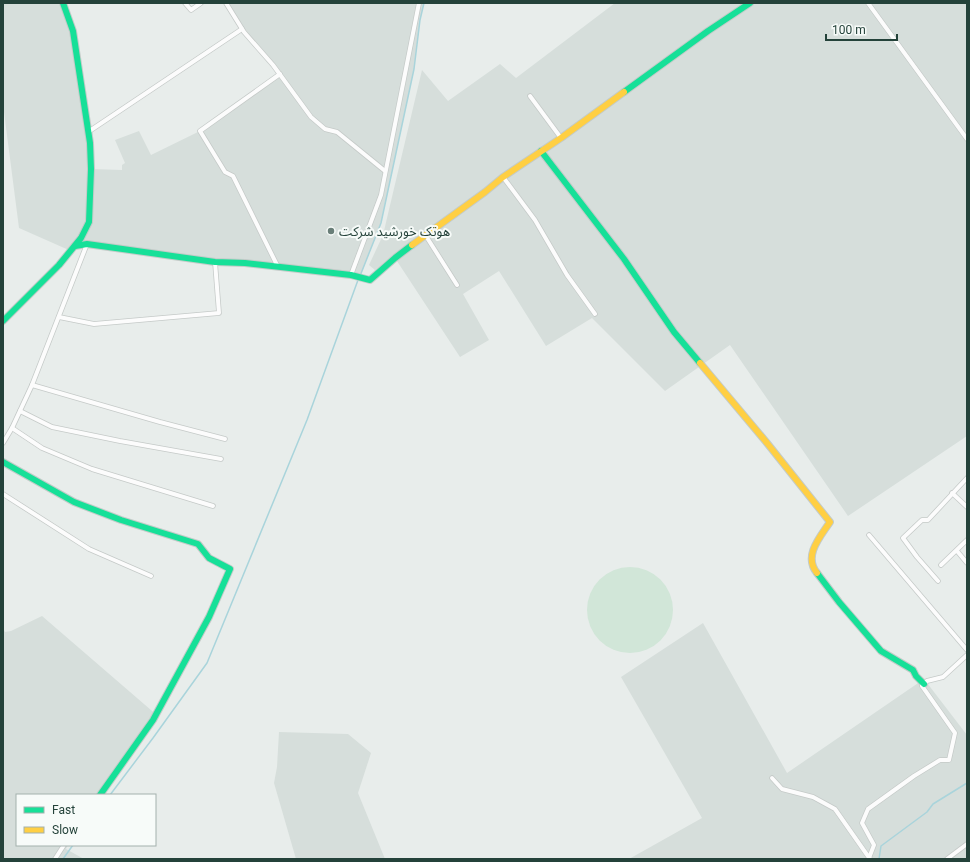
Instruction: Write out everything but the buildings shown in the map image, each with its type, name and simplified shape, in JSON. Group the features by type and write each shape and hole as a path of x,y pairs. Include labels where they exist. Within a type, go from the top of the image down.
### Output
{"main road":[{"path":"3,320 59,266 75,246 89,222 91,169 88,133 73,31 63,3"},
{"path":"75,246 87,244 215,262 246,263 351,275 370,280 395,258 503,177 560,138 708,31 750,3"},
{"path":"541,151 624,259 674,332 830,522 813,548 811,561 814,570 881,651 913,670 916,676 924,684"},
{"path":"3,462 74,502 121,520 198,544 209,558 230,569 209,617 153,720 101,794"}],"street":[{"path":"185,3 190,10 201,3"},
{"path":"226,3 242,29 280,74 311,117 325,129 337,132 385,171"},
{"path":"351,275 381,195 419,3"},
{"path":"868,3 967,139"},
{"path":"88,133 242,29"},
{"path":"278,267 234,176 225,172 200,131 280,74"},
{"path":"530,96 560,138"},
{"path":"503,177 535,220 567,275 595,314"},
{"path":"426,236 457,285"},
{"path":"3,443 12,428 32,385 87,244"},
{"path":"59,317 94,324 219,313 215,262"},
{"path":"32,385 225,439"},
{"path":"20,411 52,427 120,441 221,458"},
{"path":"12,428 42,448 92,469 213,506"},
{"path":"938,581 903,538 922,520 928,520 967,478"},
{"path":"952,493 967,507"},
{"path":"3,494 89,549 151,576"},
{"path":"869,535 967,650"},
{"path":"941,565 967,540"},
{"path":"957,550 967,563"},
{"path":"869,858 874,845 862,823 868,809 914,776 940,760 949,760 955,733 922,686 927,681 933,681 943,677 967,655"},
{"path":"772,778 782,789 814,797 835,809 869,858"},
{"path":"947,859 967,844"},
{"path":"55,859 63,846"}],"shaded area":[{"path":"3,3 63,3 73,31 91,169 122,170 122,165 125,163 115,140 139,131 151,155 200,131 279,74 244,32 226,3 424,3 420,20 414,69 381,223 360,277 87,244 71,251 19,228 4,112"},
{"path":"615,3 967,3 967,436 848,516 730,345 665,391 592,318 546,346 499,271 463,294 489,340 460,357 393,255 375,270 369,265 383,235 422,70 448,101 500,64 516,78"},
{"path":"42,616 159,717 105,794 16,794 16,846 68,846 66,849 84,859 3,859 3,628 5,632 11,631"},
{"path":"703,623 787,773 924,679 967,735 967,859 629,859 702,818 621,677"},
{"path":"279,732 348,734 371,753 358,793 385,859 296,859 274,783 277,767"}],"green space":[{"path":"630,567 646,571 660,580 669,594 673,610 669,626 660,640 646,649 630,653 614,649 600,640 591,626 587,610 591,594 600,580 614,571"}],"waterway":[{"path":"360,276 381,223 414,69 420,20 424,3"},
{"path":"111,794 207,663 307,420 358,280"},
{"path":"879,859 881,846 927,812 933,804 967,783"},
{"path":"63,859 72,846"}],"traffic: fast":[{"path":"3,321 59,265 81,238 89,222 91,169 90,143 73,31 63,3"},
{"path":"624,92 708,31 750,3"},
{"path":"541,151 624,259 674,332 700,363"},
{"path":"75,246 87,244 215,262 245,263 351,275 370,280 412,245"},
{"path":"3,462 74,502 121,520 198,544 209,558 230,569 209,617 153,720 101,794"},
{"path":"817,573 839,602 881,651 913,670 916,676 924,684"}],"traffic: slow":[{"path":"412,245 485,192 503,177 561,138 624,92"},
{"path":"700,363 767,443 830,522 818,540 812,553 813,567 817,573"}],"place":[{"name":"هوتک خورشید شرکت","path":"331,231"}]}
